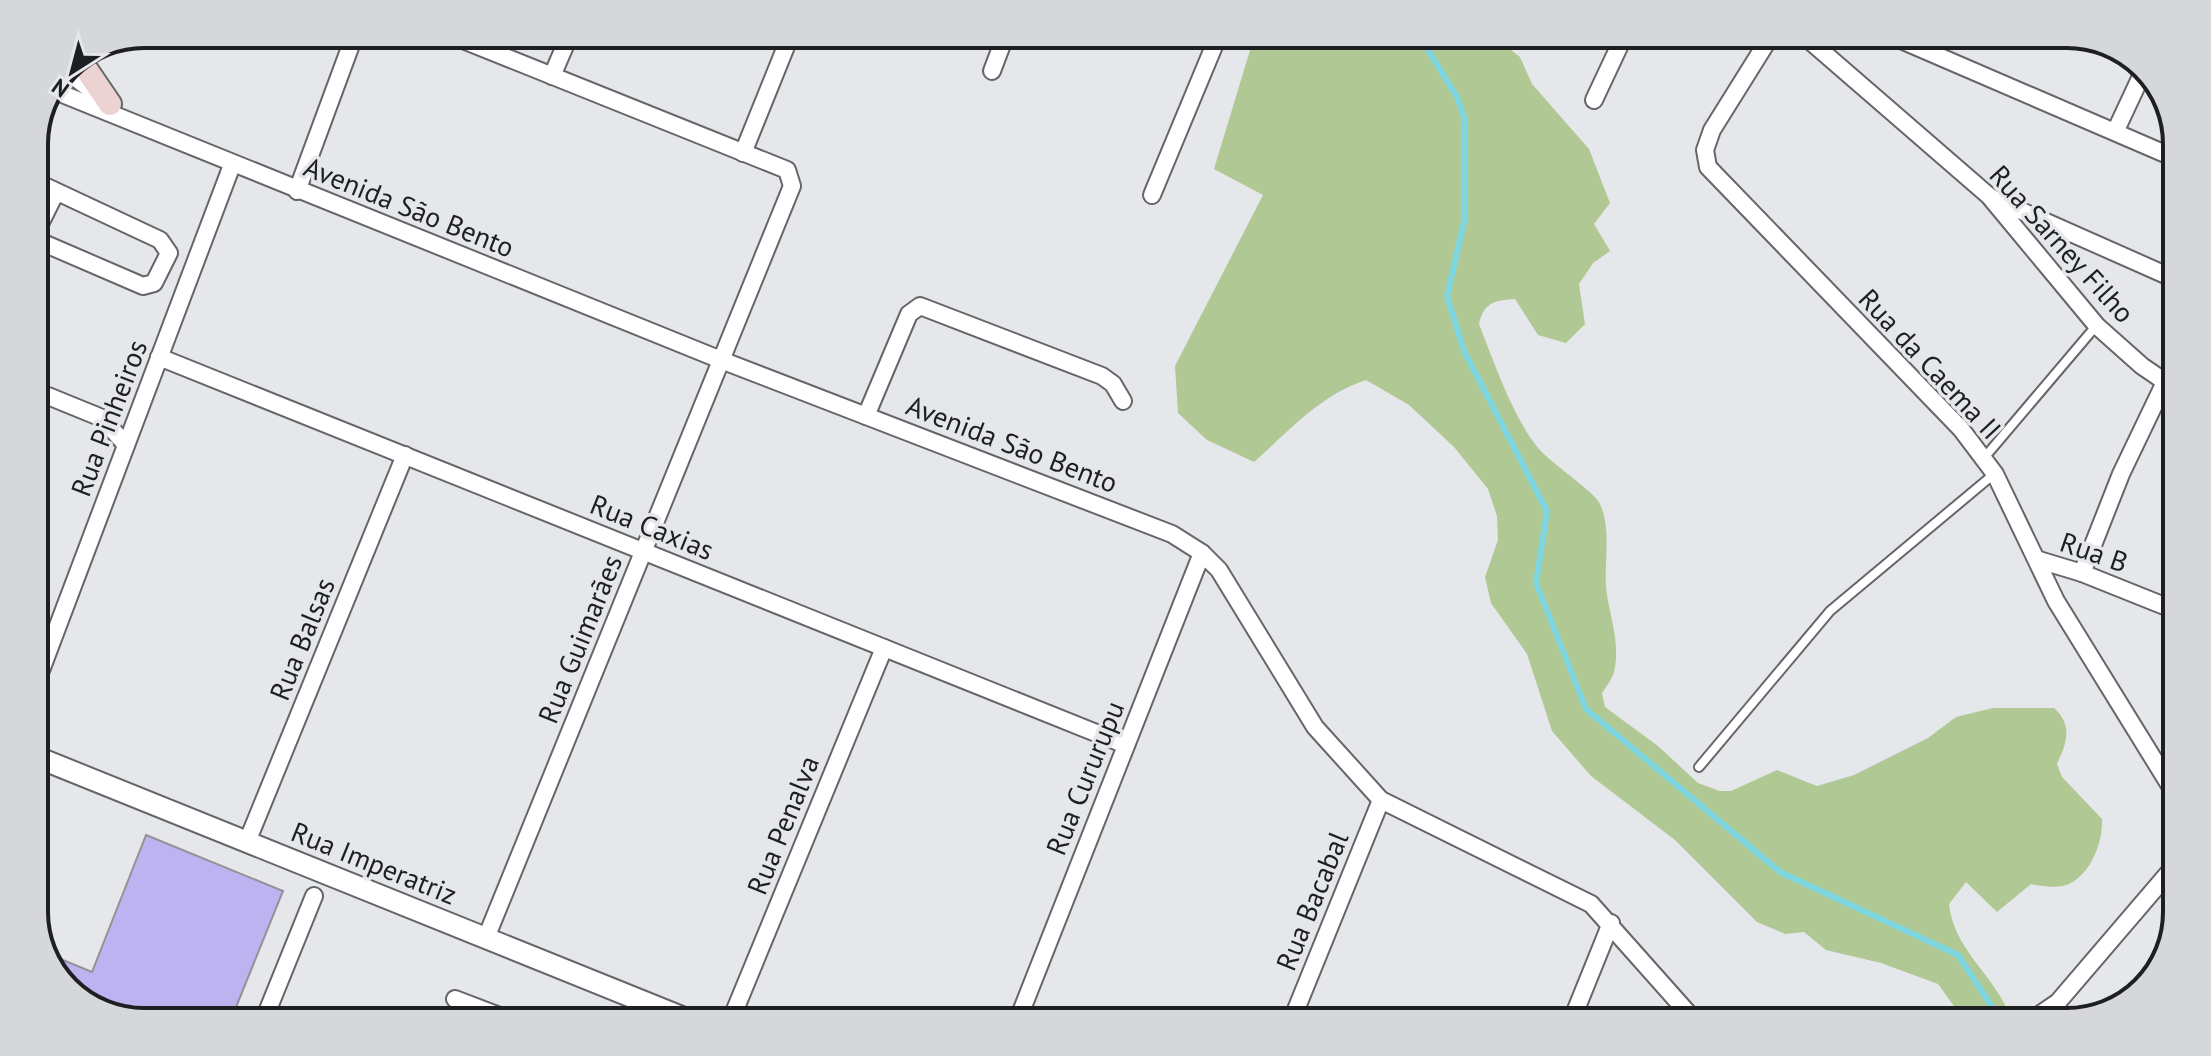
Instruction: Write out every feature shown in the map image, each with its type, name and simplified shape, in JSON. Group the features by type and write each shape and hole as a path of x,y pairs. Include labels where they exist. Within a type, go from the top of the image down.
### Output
{"main road":[{"path":"86,68 110,104"}],"street":[{"path":"297,191 350,48"},
{"path":"483,48 743,153 785,48"},
{"path":"552,76 564,48"},
{"path":"992,71 1001,48"},
{"path":"1152,195 1213,48"},
{"path":"1594,100 1618,48"},
{"name":"Rua da Caema II","path":"1763,48 1712,130 1705,150 1708,167 1961,429 1984,458 2039,560 2056,601 2163,774"},
{"name":"Rua Sarney Filho","path":"1818,48 1989,196 2097,326 2163,380"},
{"path":"1920,48 2163,152"},
{"name":"Avenida São Bento","path":"75,78 151,131"},
{"path":"2116,130 2139,81"},
{"name":"Avenida São Bento","path":"63,94 721,360 1172,534 1202,553 1219,570 1315,727 1381,800 1591,904 1684,1008"},
{"name":"Rua Guimarães","path":"486,938 792,186 787,170 743,153"},
{"name":"Rua Pinheiros","path":"48,652 232,165"},
{"path":"48,188 64,192 160,240 169,253 154,283 143,286 48,243"},
{"path":"48,208 56,192"},
{"path":"1989,196 2163,274"},
{"path":"164,265 190,276"},
{"path":"866,416 909,314 920,306 1102,376 1113,384 1123,401"},
{"name":"Rua Caxias","path":"159,357 1126,745"},
{"path":"48,396 102,418 126,445"},
{"path":"2082,573 2121,474 2163,399"},
{"name":"Rua Balsas","path":"247,842 405,455"},
{"name":"Rua Cururupu","path":"1023,1008 1202,553"},
{"name":"Rua B","path":"2039,560 2082,573 2163,605"},
{"name":"Rua Penalva","path":"736,1008 884,648"},
{"name":"Rua Imperatriz","path":"48,762 486,938 634,1008"},
{"name":"Rua Bacabal","path":"1297,1008 1381,800"},
{"path":"2049,1008 2058,1002 2163,879"},
{"path":"269,1008 314,896"},
{"path":"1577,1008 1611,923"},
{"path":"455,999 478,1008"}],"lane":[{"path":"1984,458 2097,326"},
{"path":"1699,767 1830,611 1995,474"}],"green space":[{"path":"1251,48 1509,48 1520,57 1532,84 1589,149 1610,203 1594,224 1610,251 1593,263 1579,284 1585,324 1566,343 1538,335 1515,299 1491,304 1484,311 1479,324 1525,429 1545,455 1599,502 1603,512 1606,587 1616,650 1614,672 1602,693 1605,707 1658,746 1698,783 1720,791 1731,791 1777,770 1817,786 1854,775 1928,738 1956,717 1993,708 2054,708 2066,728 2057,764 2062,777 2102,819 2098,846 2090,864 2077,879 2065,886 2031,884 1997,912 1966,882 1949,904 1952,920 1965,947 2006,1008 1955,1008 1938,984 1881,963 1826,950 1804,932 1785,934 1757,922 1675,840 1591,776 1552,731 1527,654 1491,603 1485,577 1498,540 1497,516 1488,489 1454,447 1409,405 1366,380 1320,404 1254,462 1207,440 1178,413 1175,366 1263,195 1214,169"}],"building":[{"path":"146,835 283,891 236,1008 144,1008 107,1001 76,980 61,959 92,972"}],"waterway":[{"path":"1427,48 1457,97 1465,120 1464,222 1447,296 1464,351 1547,511 1536,583 1586,709 1780,872 1958,955 1993,1008"}]}
